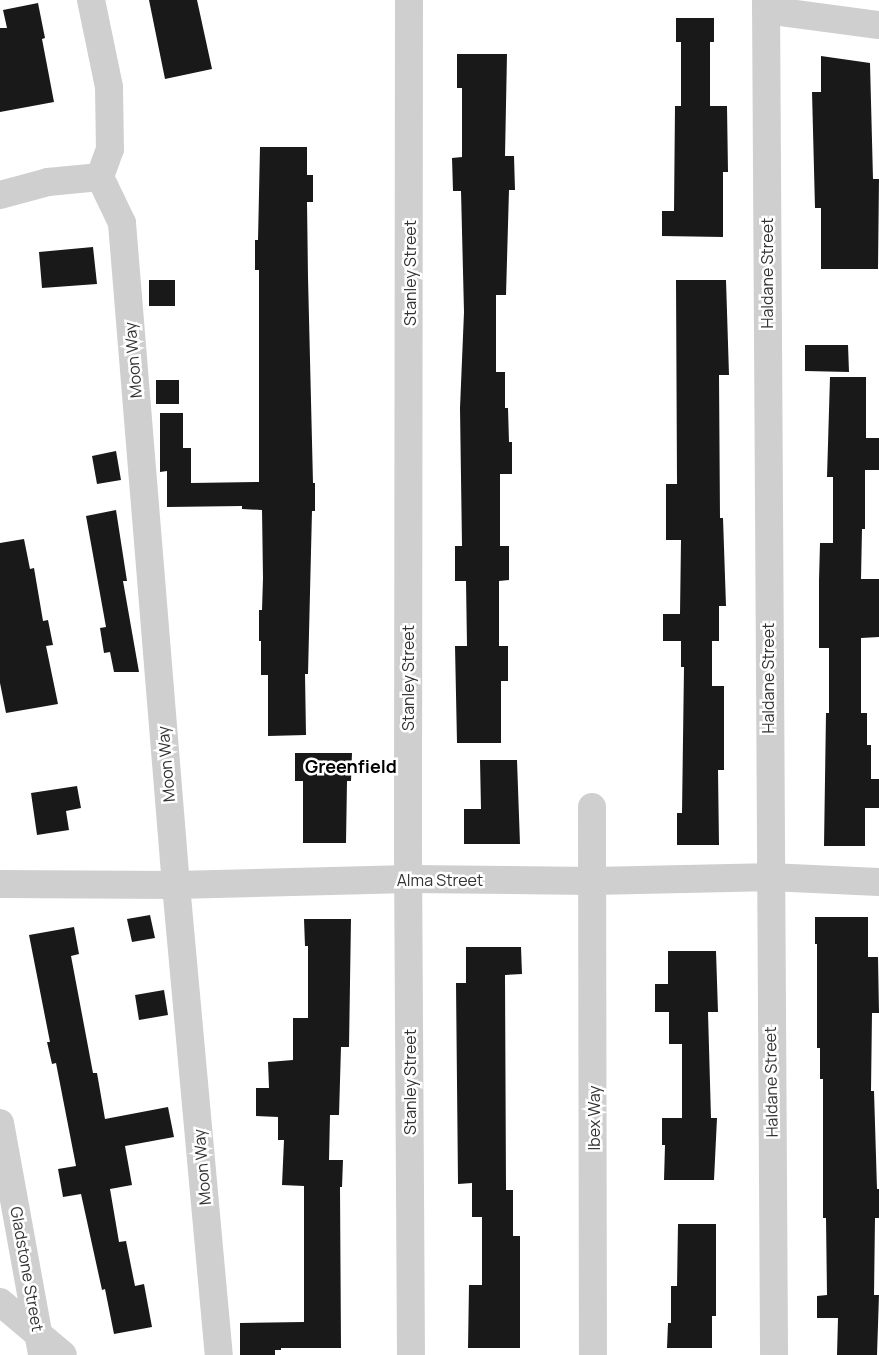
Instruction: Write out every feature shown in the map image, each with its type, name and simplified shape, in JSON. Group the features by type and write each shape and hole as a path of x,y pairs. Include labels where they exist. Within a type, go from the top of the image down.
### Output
{"street":[{"path":"0,195 48,182 100,177 110,149 109,87 91,0"},
{"name":"Stanley Street","path":"409,0 411,1355"},
{"path":"766,5 879,25"},
{"name":"Haldane Street","path":"766,5 769,877 774,1355"},
{"name":"Moon Way","path":"100,177 122,223 176,885 219,1355"},
{"name":"Ibex Way","path":"592,807 594,881 593,1355"},
{"name":"Alma Street","path":"0,884 176,885 409,879 594,881 769,877 879,882"},
{"name":"Gladstone Street","path":"0,1123 40,1345"},
{"path":"0,1302 40,1345 63,1355"}],"building":[{"path":"149,0 197,0 212,69 165,79"},
{"path":"38,3 45,38 42,39 54,102 0,112 0,28 7,28 3,10"},
{"path":"676,18 714,18 714,42 710,42 710,106 727,106 728,172 723,172 723,237 662,236 662,211 674,211 675,106 681,106 681,42 676,42"},
{"path":"457,54 507,54 505,156 514,156 515,190 509,190 506,295 496,295 496,372 505,372 505,408 508,408 509,442 512,442 512,474 500,474 500,546 509,546 509,580 499,581 499,646 508,646 508,681 501,681 501,743 457,743 455,646 467,646 466,581 455,581 455,546 462,546 460,408 464,312 461,191 453,191 452,158 462,157 462,88 457,88"},
{"path":"821,56 870,63 873,179 879,179 878,269 821,269 821,208 815,208 812,92 821,92"},
{"path":"260,147 307,147 307,175 313,175 313,202 307,202 315,511 312,511 308,674 305,674 306,735 268,736 268,675 261,675 261,641 259,641 259,610 262,610 263,578 262,510 242,509 242,506 167,507 167,471 160,472 160,413 183,413 183,448 191,448 191,483 259,482 259,270 255,270 255,240 258,240"},
{"path":"93,247 97,284 42,288 39,252"},
{"path":"149,280 175,280 175,306 149,306"},
{"path":"676,280 726,280 729,375 719,375 720,518 723,518 726,606 719,606 719,641 712,641 712,686 724,686 724,770 718,770 719,845 677,845 677,813 682,813 684,667 681,667 681,641 663,641 663,614 680,614 681,540 666,540 666,484 677,484"},
{"path":"805,345 848,345 849,372 805,371"},
{"path":"830,377 866,377 866,438 879,438 879,470 865,470 865,529 862,529 861,579 879,579 879,637 861,638 861,713 867,713 867,745 871,745 871,779 879,779 879,808 865,808 865,846 824,846 826,713 829,713 829,648 819,648 819,580 820,543 833,543 833,477 827,477"},
{"path":"156,380 179,380 179,404 156,404"},
{"path":"116,451 121,480 97,484 92,456"},
{"path":"116,510 127,581 123,581 139,672 114,672 110,652 104,653 100,628 106,627 86,516"},
{"path":"24,539 30,569 34,568 43,621 48,620 53,645 46,646 58,704 6,713 0,683 0,543"},
{"path":"295,753 352,753 351,781 347,781 346,843 303,843 303,781 295,781"},
{"path":"480,760 517,760 520,844 464,844 464,809 481,809"},
{"path":"77,786 81,808 66,811 69,830 37,835 31,793"},
{"path":"150,915 155,938 132,942 127,919"},
{"path":"815,917 868,917 868,957 878,957 879,1013 872,1013 871,1091 874,1091 877,1189 879,1189 879,1218 875,1218 874,1295 879,1295 877,1355 837,1355 838,1318 817,1318 817,1296 827,1295 826,1218 823,1218 823,1079 820,1079 820,1048 817,1048 817,944 815,944"},
{"path":"304,919 351,919 349,1047 341,1047 339,1115 330,1115 329,1160 343,1160 342,1187 340,1187 341,1348 281,1348 281,1350 275,1350 275,1355 240,1355 240,1323 304,1322 304,1186 282,1185 284,1140 278,1140 278,1117 256,1116 256,1088 269,1088 268,1062 293,1060 293,1018 308,1018 308,946 305,946"},
{"path":"74,927 79,954 71,956 93,1073 97,1073 105,1119 168,1107 174,1137 125,1146 132,1185 110,1189 119,1242 126,1241 135,1286 144,1284 152,1327 114,1334 105,1289 102,1290 81,1194 63,1197 58,1169 76,1166 56,1063 52,1064 47,1042 50,1042 29,935"},
{"path":"466,947 521,947 522,974 505,975 506,1190 513,1190 513,1236 520,1236 520,1348 468,1348 469,1285 482,1285 482,1217 472,1217 472,1183 458,1184 456,983 466,983"},
{"path":"668,951 716,951 718,1012 708,1012 711,1118 717,1118 714,1180 664,1180 665,1145 662,1145 662,1118 682,1118 682,1044 669,1044 669,1012 655,1012 655,984 668,984"},
{"path":"164,990 168,1015 139,1020 135,995"},
{"path":"678,1224 716,1224 716,1316 712,1316 712,1348 667,1348 668,1323 671,1323 671,1286 677,1286"}],"district":[{"name":"Greenfield","path":"351,766"}]}
